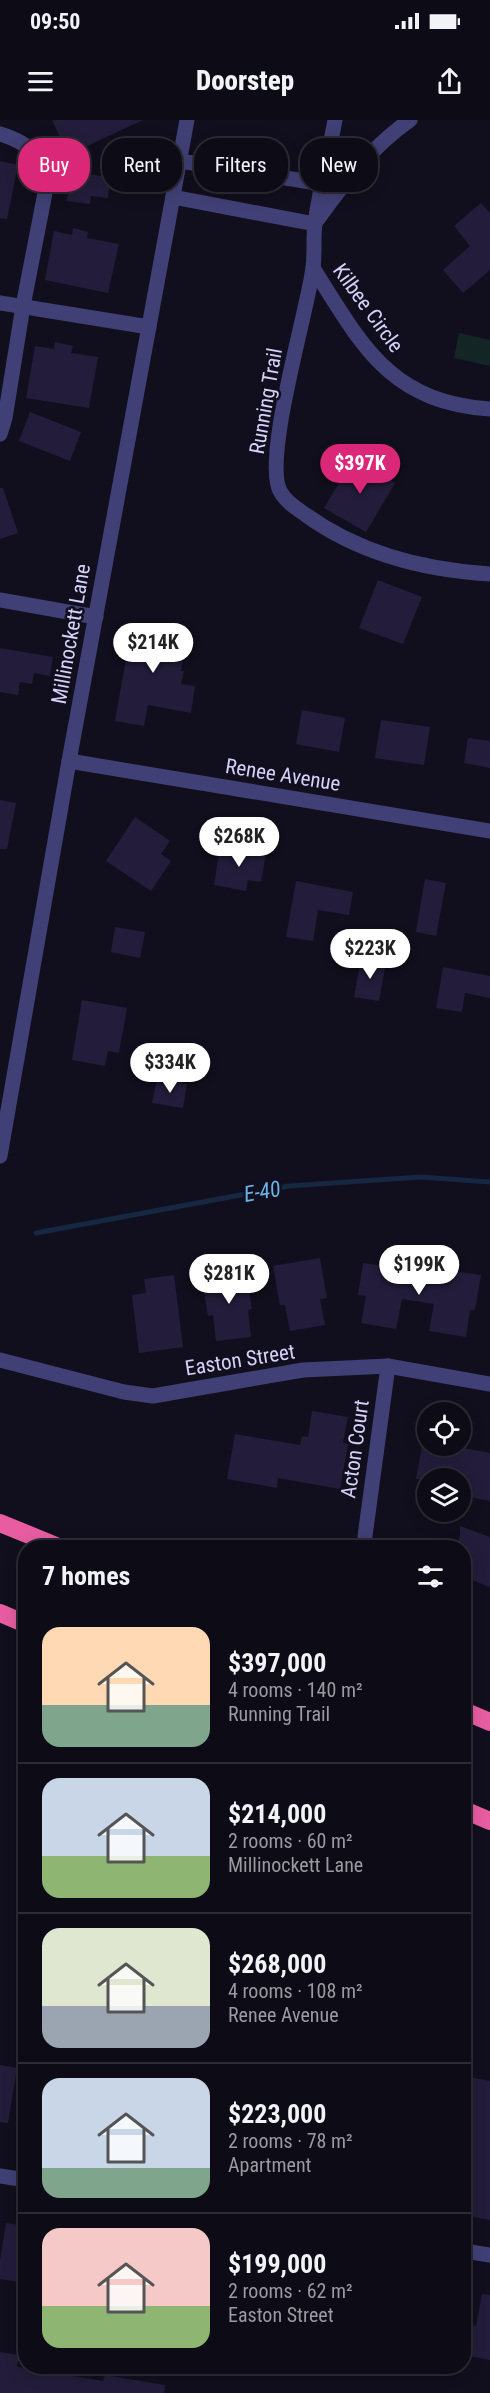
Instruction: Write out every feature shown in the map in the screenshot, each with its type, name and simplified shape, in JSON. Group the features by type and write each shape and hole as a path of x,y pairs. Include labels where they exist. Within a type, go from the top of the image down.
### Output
{"highway":[{"path":"0,1523 41,1540"},
{"path":"0,1613 18,1621"},
{"path":"471,1715 490,1722"},
{"path":"471,1813 490,1821"}],"street":[{"name":"Millinockett Lane","path":"182,149 187,120"},
{"name":"Running Trail","path":"332,138 335,120"},
{"path":"173,197 315,224 359,165 380,144 410,120"},
{"path":"0,134 20,141 33,152 41,163 45,185 44,203 23,306 5,418 0,434"},
{"path":"182,161 300,180"},
{"name":"Millinockett Lane","path":"0,1156 69,761 174,192"},
{"name":"Running Trail","path":"321,192 315,224 313,268 277,443 275,477 280,491 297,509 352,543 384,555 438,569 490,574"},
{"name":"Kilbee Circle","path":"313,268 367,349 409,388 453,404 490,409"},
{"path":"0,303 149,327"},
{"path":"0,600 96,616"},
{"name":"Renee Avenue","path":"69,761 490,831"},
{"name":"Easton Street","path":"0,1360 124,1392 153,1396 303,1370 388,1366 490,1384"},
{"name":"Acton Court","path":"365,1536 388,1366"},
{"path":"0,2176 18,2179"},
{"path":"471,2252 490,2255"}],"green space":[{"path":"459,333 490,340 490,366 454,358"}],"building":[{"path":"52,120 143,120 90,145 90,138 60,138"},
{"path":"0,161 18,165 7,219 0,218"},
{"path":"90,175 102,176 102,192 109,192 108,198 91,196 90,204 67,201 68,192 90,192"},
{"path":"481,203 490,213 490,270 463,293 443,270 470,246 454,226"},
{"path":"73,228 88,232 87,238 119,244 108,293 45,280 54,231 72,235"},
{"path":"55,342 73,346 71,353 98,357 89,408 26,398 35,346 54,349"},
{"path":"30,412 81,432 70,461 19,441"},
{"path":"354,458 395,483 366,532 324,508"},
{"path":"0,488 3,488 18,533 0,539"},
{"path":"378,580 422,597 403,644 359,628"},
{"path":"127,623 187,634 181,684 195,686 191,713 148,705 144,726 115,721 129,642 124,641"},
{"path":"0,648 53,657 50,676 34,673 32,684 20,682 18,695 0,692"},
{"path":"302,710 345,718 339,752 296,744"},
{"path":"381,720 430,727 424,765 375,758"},
{"path":"468,738 490,741 490,768 464,763"},
{"path":"0,800 16,803 7,849 0,849"},
{"path":"135,817 170,841 161,854 171,861 151,891 106,861"},
{"path":"220,846 266,854 261,882 248,880 246,891 214,885"},
{"path":"425,879 446,883 436,936 416,932"},
{"path":"296,881 353,892 349,915 318,910 313,941 286,937"},
{"path":"115,927 145,932 140,958 111,952"},
{"path":"361,959 386,963 379,1001 354,997"},
{"path":"443,967 490,976 490,998 465,993 462,1012 436,1008"},
{"path":"82,1000 127,1008 119,1053 108,1051 105,1066 72,1060"},
{"path":"157,1079 187,1084 183,1108 152,1103"},
{"path":"320,1258 327,1298 320,1299 325,1325 290,1331 285,1305 280,1305 273,1266"},
{"path":"363,1263 432,1273 433,1268 481,1275 475,1310 470,1310 466,1337 429,1331 434,1304 402,1299 396,1329 361,1323 366,1296 358,1295"},
{"path":"246,1272 252,1309 248,1310 251,1337 216,1341 213,1315 208,1316 202,1279"},
{"path":"174,1275 183,1347 139,1353 132,1295 146,1293 144,1279"},
{"path":"312,1411 348,1417 343,1443 348,1444 340,1489 278,1478 277,1488 227,1479 235,1434 300,1445 302,1436 308,1437"},
{"path":"471,1450 490,1453 490,1501 471,1497 471,1468 418,1468 420,1456 471,1456"},
{"path":"460,1526 490,1537 490,1587 471,1580 471,1540 459,1540"},
{"path":"0,2065 17,2068 8,2123 0,2122"},
{"path":"471,2077 490,2081 490,2220 471,2216"},
{"path":"6,2223 18,2225 18,2282 0,2279 0,2260"},
{"path":"482,2294 490,2295 490,2360 471,2356 471,2325 476,2326"},
{"path":"0,2352 18,2355 18,2374 60,2374 103,2381 105,2375 165,2385 164,2393 0,2393"}],"waterway":[{"name":"E-40","path":"36,1233 289,1186 421,1177 490,1182"}]}
